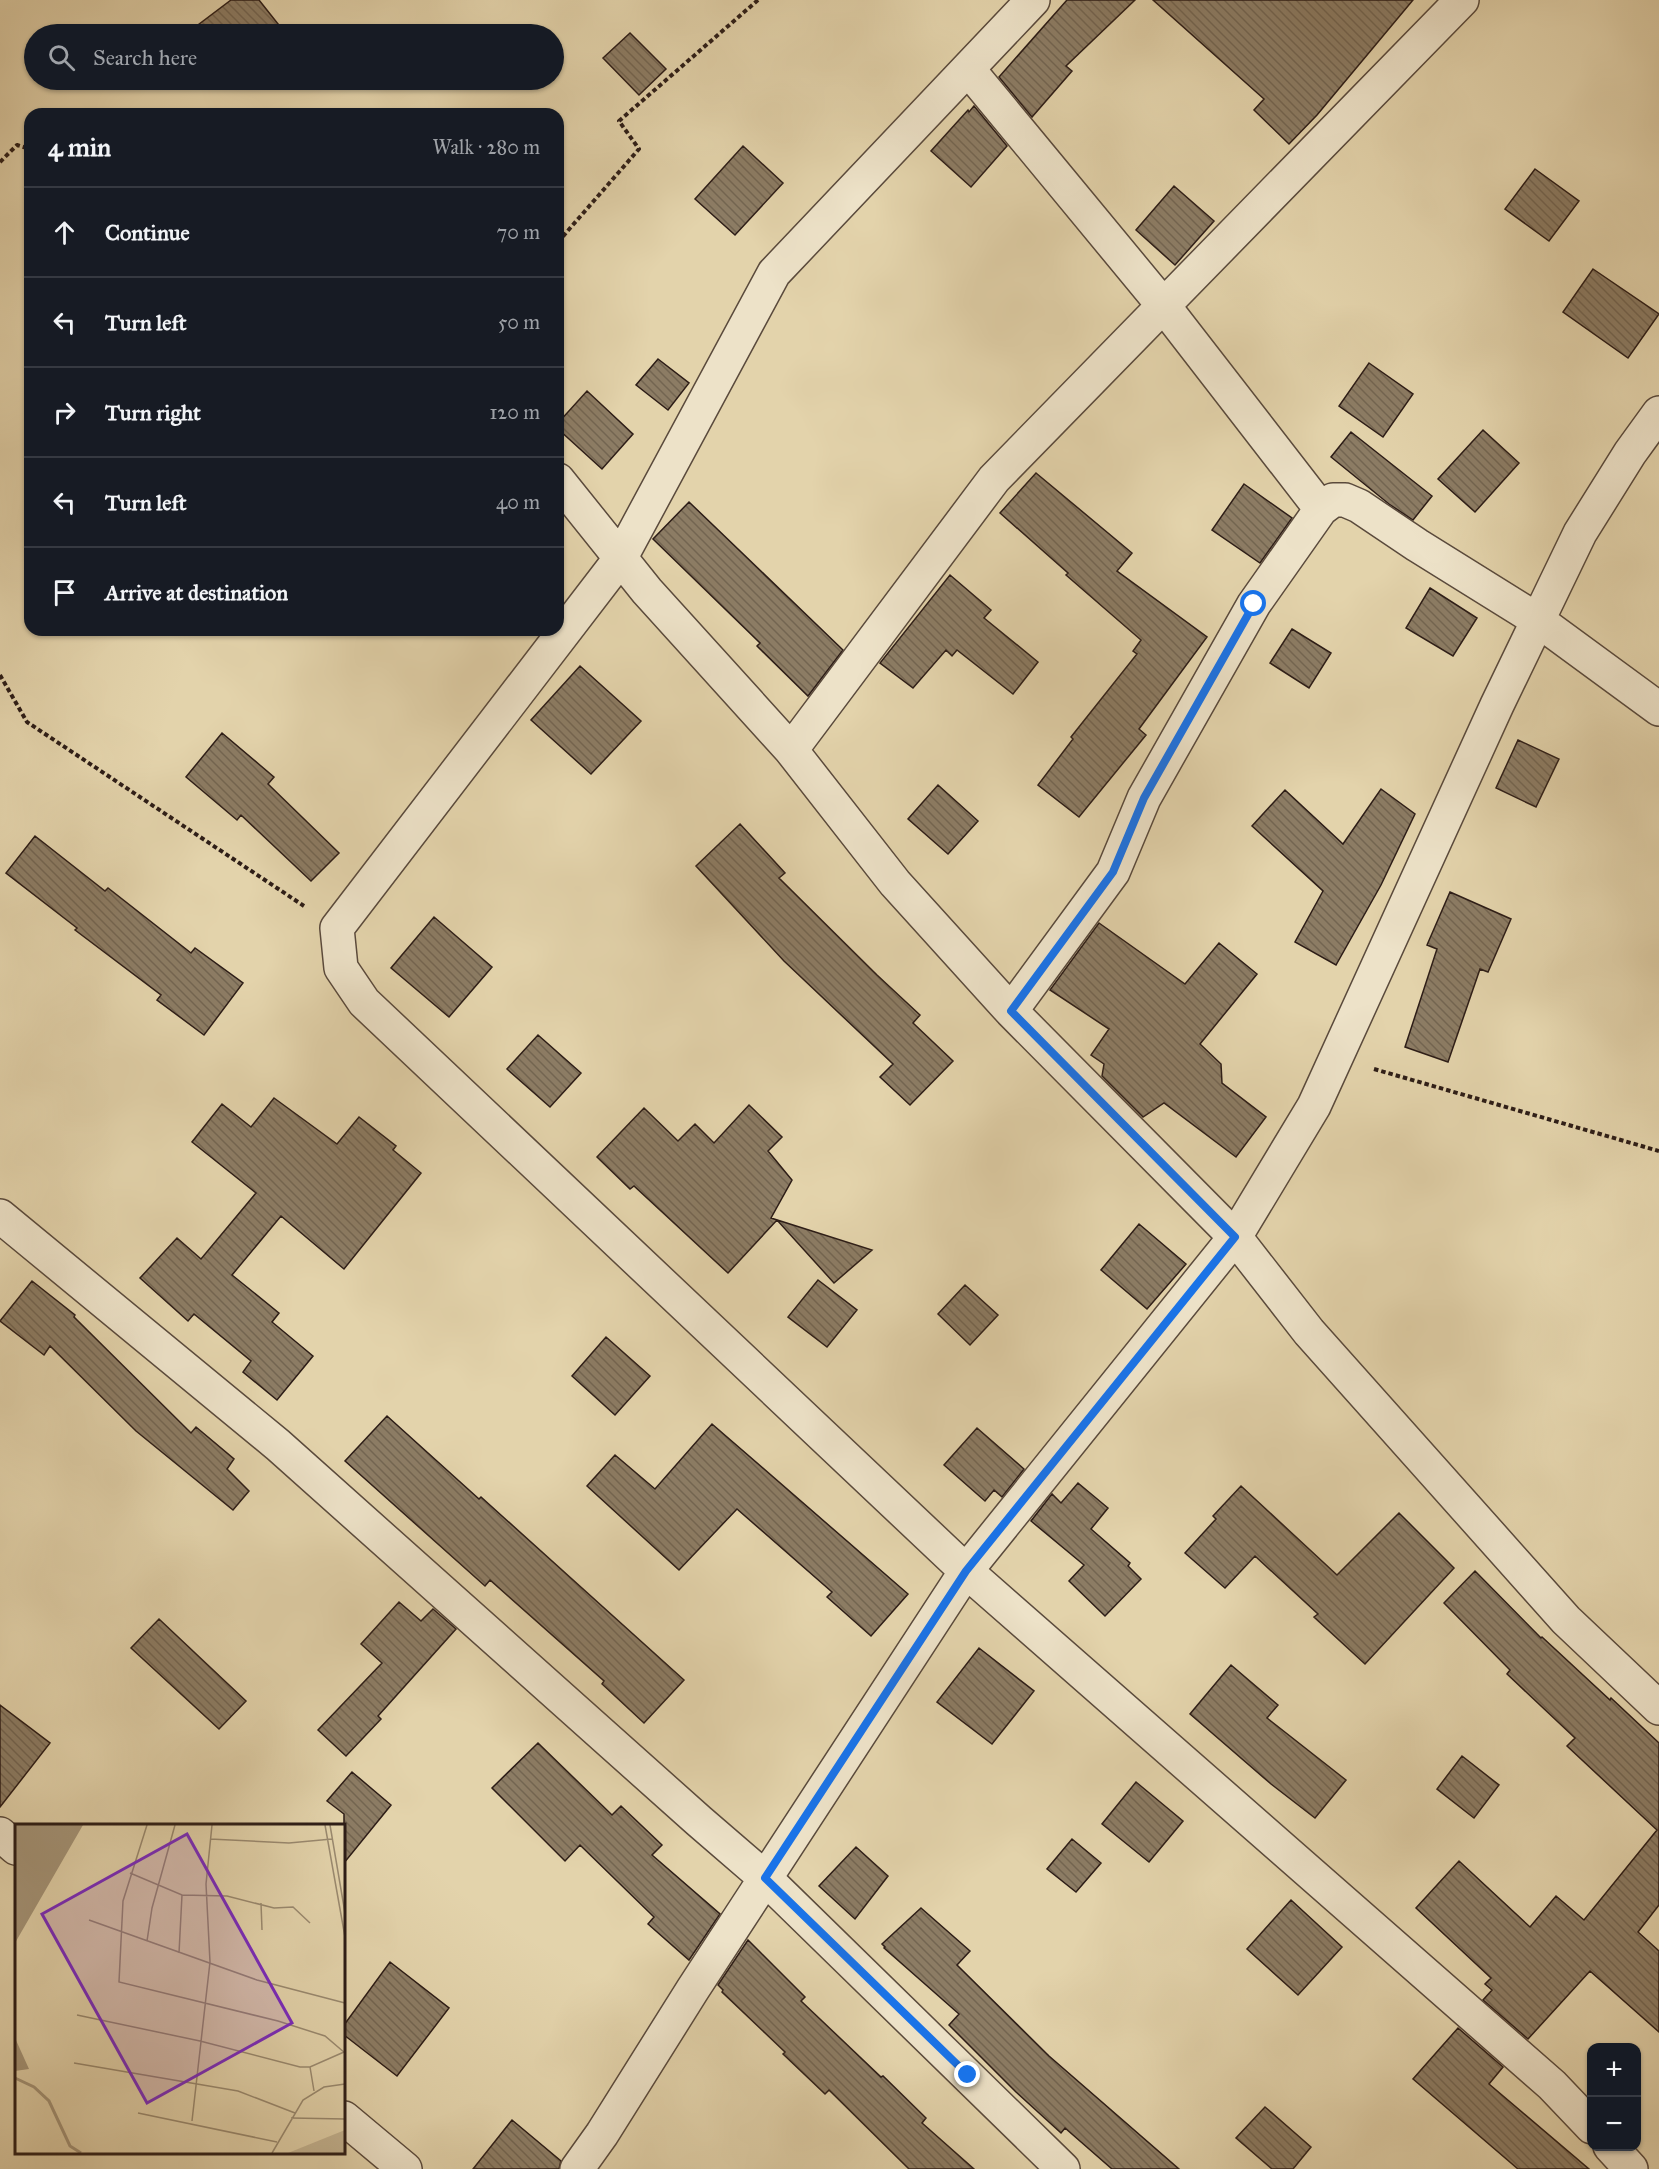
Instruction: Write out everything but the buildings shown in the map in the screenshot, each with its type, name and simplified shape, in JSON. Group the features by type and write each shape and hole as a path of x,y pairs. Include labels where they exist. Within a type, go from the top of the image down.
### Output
{"street":[{"path":"564,631 620,558 774,273 1033,0"},
{"path":"791,750 994,479 1462,0"},
{"path":"968,69 1163,306 1321,509"},
{"path":"577,2169 602,2134 693,1989 966,1571 1235,1237 1314,1106 1497,705 1580,533 1630,453 1659,413"},
{"path":"564,488 620,558 791,750 895,884 1011,1011 1235,1237 1309,1332 1566,1620 1659,1708"},
{"path":"1011,1011 1113,872 1144,798 1254,604 1321,509 1333,500 1345,500 1359,506 1539,621 1659,709"},
{"path":"560,636 337,928 341,968 364,1002 966,1571 1552,2085 1587,2122"},
{"path":"0,1216 278,1445 765,1878 1064,2169"},
{"path":"0,1834 15,1847"},
{"path":"345,2119 405,2169"},
{"path":"1615,2151 1631,2169"}],"path":[{"path":"564,235 639,149 619,121 758,0"},
{"path":"0,162 17,145 24,147"},
{"path":"0,675 27,722 337,928"},
{"path":"1337,1058 1659,1151"}],"route":[{"path":"968,2075 765,1878 966,1571 1235,1237 1011,1011 1113,872 1144,798 1254,604"}]}
